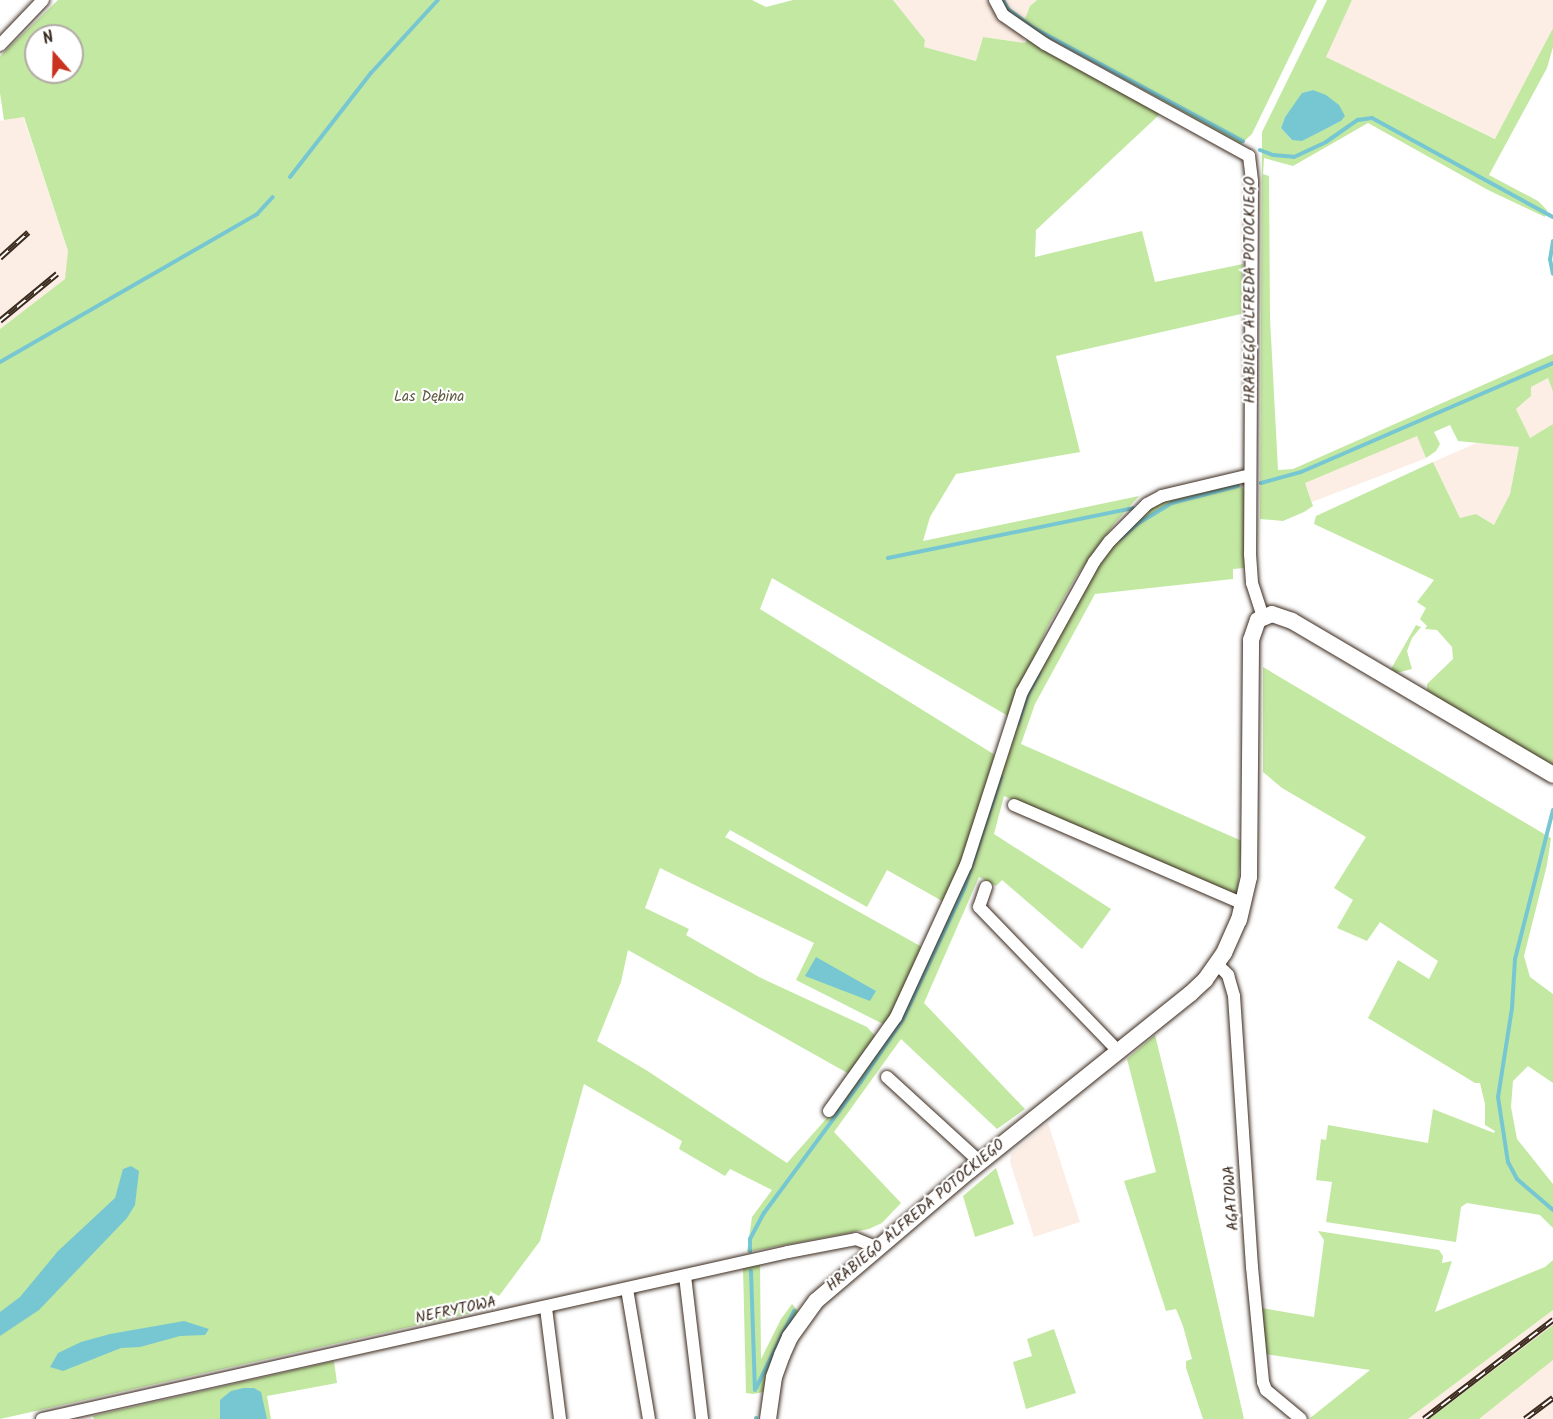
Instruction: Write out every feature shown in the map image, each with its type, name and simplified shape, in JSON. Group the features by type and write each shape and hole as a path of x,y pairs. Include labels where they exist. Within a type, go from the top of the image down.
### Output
{"street":[{"path":"0,45 43,0"},
{"name":"HRABIEGO ALFREDA POTOCKIEGO","path":"768,1419 774,1377 790,1337 816,1301 876,1247 1190,994 1217,964 1230,941 1244,904 1250,854 1251,640 1254,626 1263,616 1252,583 1250,475 1252,182 1249,156 1045,44 1003,15 995,0"},
{"path":"829,1112 896,1017 966,865 1022,692 1094,562 1110,541 1147,504 1162,496 1250,475"},
{"path":"1263,616 1279,616 1292,621 1553,775"},
{"path":"1014,805 1244,904"},
{"path":"986,887 979,907 1118,1051"},
{"name":"AGATOWA","path":"1217,964 1228,975 1234,996 1252,1267 1263,1382 1266,1390 1301,1419"},
{"path":"886,1077 980,1162"},
{"name":"NEFRYTOWA","path":"42,1419 856,1239 876,1247"},
{"path":"685,1276 702,1419"},
{"path":"627,1289 649,1419"},
{"path":"546,1308 560,1419"}],"shaded area":[{"path":"893,0 1037,0 1030,6 1020,29 1025,43 983,37 977,61 923,47 925,40"},
{"path":"1352,0 1553,0 1553,28 1496,139 1325,57"},
{"path":"23,116 68,251 66,279 0,329 0,121"},
{"path":"1548,378 1553,392 1553,424 1530,439 1516,409 1531,396 1531,387"},
{"path":"1417,435 1426,458 1312,502 1303,479"},
{"path":"1479,442 1519,447 1510,494 1494,526 1460,518 1433,462"},
{"path":"1048,1123 1080,1222 1034,1237 1010,1162 1011,1154"},
{"path":"1553,1310 1553,1419 1408,1419"}],"green space":[{"name":"Las Dębina","path":"58,0 752,0 766,7 793,0 893,0 925,40 924,47 976,61 983,37 1025,43 1028,38 1156,109 1159,115 1036,230 1035,257 1142,231 1155,282 1243,264 1241,314 1056,356 1080,452 956,474 930,517 923,541 1139,496 1114,524 1077,575 1048,626 1008,716 772,578 760,609 995,755 963,857 944,902 887,870 867,907 730,830 725,837 922,947 893,1014 883,1024 796,980 814,943 660,868 645,908 689,929 686,935 759,977 867,1027 876,1037 851,1075 628,950 621,982 597,1041 646,1070 787,1163 834,1110 871,1061 904,1008 966,874 1013,725 1030,683 1087,579 1122,532 1142,513 1161,501 1237,482 1245,491 1244,568 1233,569 1233,579 1095,594 1035,704 1021,744 1242,841 1237,897 1004,796 994,834 1111,909 1082,949 1002,880 996,886 979,877 924,1003 1025,1109 997,1129 901,1039 834,1132 901,1203 882,1223 869,1229 747,1252 752,1217 772,1190 730,1169 725,1176 679,1149 682,1141 584,1084 540,1241 499,1296 491,1292 472,1313 0,1419 0,329 65,279 68,251 24,117 4,120 0,93 0,56 24,33 24,84 84,84 84,24 33,24"},
{"path":"1037,0 1317,0 1252,134 1241,144 1023,23 1030,6"},
{"path":"1327,0 1352,0 1326,57 1495,139 1553,28 1553,47 1547,68 1489,175 1538,201 1547,210 1545,217 1488,190 1368,123 1293,166 1264,158 1263,174 1269,176 1270,318 1278,470 1293,469 1553,354 1553,392 1548,378 1531,387 1531,396 1516,409 1530,438 1553,424 1553,765 1434,698 1427,690 1427,684 1453,659 1452,647 1437,630 1425,629 1427,626 1420,619 1426,608 1417,602 1434,580 1314,524 1316,516 1433,462 1460,518 1476,514 1494,525 1510,494 1519,447 1458,441 1450,425 1434,432 1440,444 1436,451 1426,458 1417,436 1305,483 1313,506 1304,512 1283,521 1260,519 1262,132","holes":["1313,90 1341,121 1302,140 1292,140 1281,128 1285,117 1303,93"]},
{"path":"1416,625 1421,627 1412,638 1407,651 1412,669 1396,673 1391,669"},
{"path":"1263,667 1551,838 1547,865 1524,956 1530,977 1553,994 1553,1083 1528,1066 1513,1081 1511,1107 1517,1139 1553,1184 1553,1228 1540,1215 1467,1203 1461,1207 1456,1242 1326,1222 1332,1182 1316,1180 1321,1139 1326,1140 1328,1125 1428,1143 1433,1109 1494,1133 1495,1131 1485,1125 1485,1104 1480,1083 1475,1083 1368,1018 1398,960 1429,979 1438,961 1380,922 1367,941 1337,928 1353,900 1334,888 1366,837 1282,788 1263,772"},
{"path":"1155,1035 1244,1419 1203,1419 1186,1368 1186,1361 1192,1359 1183,1326 1176,1309 1166,1311 1124,1181 1156,1172 1127,1059"},
{"path":"996,1168 1014,1224 975,1237 963,1196"},
{"path":"1318,1231 1439,1250 1443,1256 1442,1263 1452,1261 1435,1312 1545,1267 1553,1260 1553,1310 1408,1419 1309,1419 1370,1370 1265,1354 1261,1308 1314,1317 1324,1240"},
{"path":"760,1263 761,1359 781,1319 792,1304 799,1312 775,1357 763,1392 753,1394 746,1393 743,1267"},
{"path":"1553,1325 1553,1360 1479,1419 1429,1419"},
{"path":"1054,1329 1076,1393 1026,1409 1013,1362 1032,1356 1027,1339"},
{"path":"334,1361 337,1383 267,1396 271,1419 94,1419 93,1416"}],"water":[{"path":"1313,90 1326,95 1339,105 1345,116 1341,121 1302,141 1292,140 1281,128 1285,117 1302,93"},
{"path":"816,957 876,991 870,1001 805,976"},
{"path":"131,1166 139,1171 135,1205 127,1218 39,1310 0,1336 0,1312 20,1297 58,1251 115,1198 123,1169"},
{"path":"184,1321 209,1329 205,1335 180,1336 140,1347 121,1348 63,1371 50,1367 58,1353 81,1342 110,1334"},
{"path":"254,1388 261,1392 267,1419 220,1419 220,1400 231,1391"}],"waterway":[{"path":"290,177 371,73 438,0"},
{"path":"1003,0 1008,9 1032,27 1243,141"},
{"path":"1260,150 1273,155 1294,157 1326,142 1358,120 1372,118 1553,217"},
{"path":"0,362 257,214 273,197"},
{"path":"1553,241 1550,259 1553,274"},
{"path":"1261,483 1301,472 1553,363"},
{"path":"1120,539 1137,524 1172,503 1238,486"},
{"path":"888,558 1133,508"},
{"path":"1018,724 1027,696 1039,673"},
{"path":"750,1251 750,1239 764,1213 860,1083 903,1019 964,889 1001,777"},
{"path":"1553,810 1515,959 1512,1008 1498,1097 1508,1162 1517,1179 1553,1210"},
{"path":"751,1271 755,1390"},
{"path":"756,1388 794,1311"}],"railway":[{"path":"0,258 28,233"},
{"path":"0,321 57,274"},
{"path":"1424,1419 1553,1320"},
{"path":"1525,1419 1553,1398"}]}
